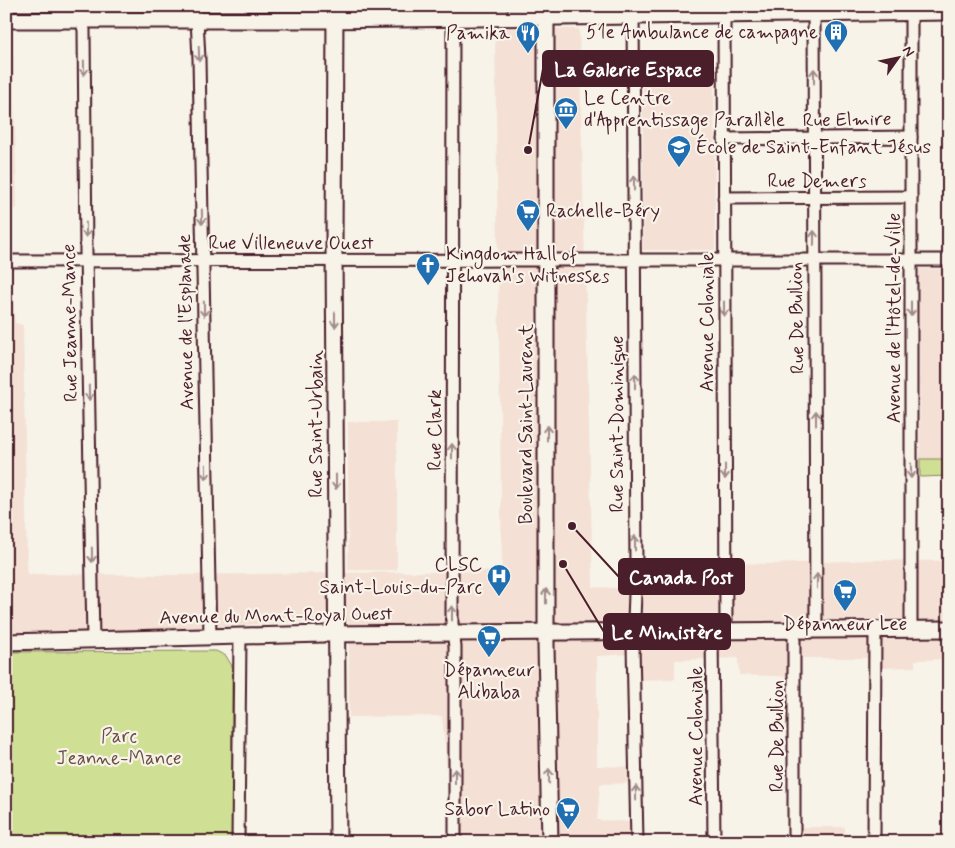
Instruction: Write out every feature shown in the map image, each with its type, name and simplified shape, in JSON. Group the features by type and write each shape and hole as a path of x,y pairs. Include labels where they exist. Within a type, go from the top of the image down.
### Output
{"main road":[{"path":"6,20 79,13 335,13 453,18 546,12 634,11 724,14 814,10 911,9 949,12"},
{"name":"Boulevard Saint-Laurent","path":"546,12 546,632 550,842"},
{"name":"Rue Saint-Urbain","path":"335,13 334,260 338,842"},
{"name":"Avenue du Mont-Royal Ouest","path":"6,642 337,634 949,629"}],"street":[{"name":"Avenue de l'Hôtel-de-Ville","path":"911,9 911,630"},
{"name":"Rue De Bullion","path":"814,10 816,630"},
{"name":"Rue Saint-Dominique","path":"634,11 636,569 634,631 637,842"},
{"name":"Rue Jeanne-Mance","path":"79,13 84,30 93,640"},
{"name":"Avenue de l'Esplanade","path":"195,13 203,260 210,638"},
{"name":"Avenue Coloniale","path":"714,842 724,261 724,14"},
{"name":"Rue Clark","path":"453,18 452,622 455,647 455,842"},
{"name":"Rue Elmire","path":"724,139 910,137"},
{"name":"Rue Demers","path":"724,198 911,197"},
{"name":"Rue Villeneuve Ouest","path":"6,262 203,260 949,260"},
{"path":"874,842 875,629"},
{"name":"Rue De Bullion","path":"794,630 794,842"},
{"path":"238,842 240,636"}],"shaded area":[{"path":"6,6 12,6 17,208 6,214"},
{"path":"495,28 579,29 593,587 642,589 642,561 775,564 873,560 949,561 949,659 915,660 915,667 878,668 879,658 799,658 799,677 739,675 738,658 675,660 675,679 633,680 632,654 597,656 597,766 639,767 638,783 600,784 597,820 632,822 632,842 495,842 494,835 453,836 442,716 349,717 349,622 321,621 127,631 93,640 6,642 6,296 13,296 15,323 23,325 27,574 173,575 502,571"},
{"name":"École de Saint-Enfant Jésus","path":"714,83 715,250 643,250 643,86"},
{"path":"919,269 949,269 949,459 920,459"},
{"path":"348,422 397,422 397,570 348,570"},
{"path":"794,827 845,827 844,842 794,842"}],"green space":[{"path":"920,459 949,459 949,476 920,477"},
{"name":"Parc Jeanne-Mance","path":"216,651 226,656 232,666 232,842 6,842 6,652"}],"place":[{"name":"51e Ambulance de campagne","path":"836,53"},
{"name":"Pamika","path":"528,54"},
{"name":"Le Centre d'Apprentissage Parallèle","path":"566,130"},
{"name":"La Galerie Espace","path":"528,150"},
{"name":"École de Saint-Enfant Jésus","path":"679,168"},
{"name":"Rachelle-Béry","path":"528,232"},
{"name":"Kingdom Hall of Jehovah's Witnesses","path":"428,286"},
{"name":"Canada Post","path":"572,526"},
{"name":"Le Ministère","path":"563,564"},
{"name":"CLSC Saint-Louis-du-Parc","path":"499,597"},
{"name":"Dépanneur Lee","path":"845,612"},
{"name":"Dépanneur Alibaba","path":"489,658"},
{"name":"Sabor Latino","path":"568,830"}]}
